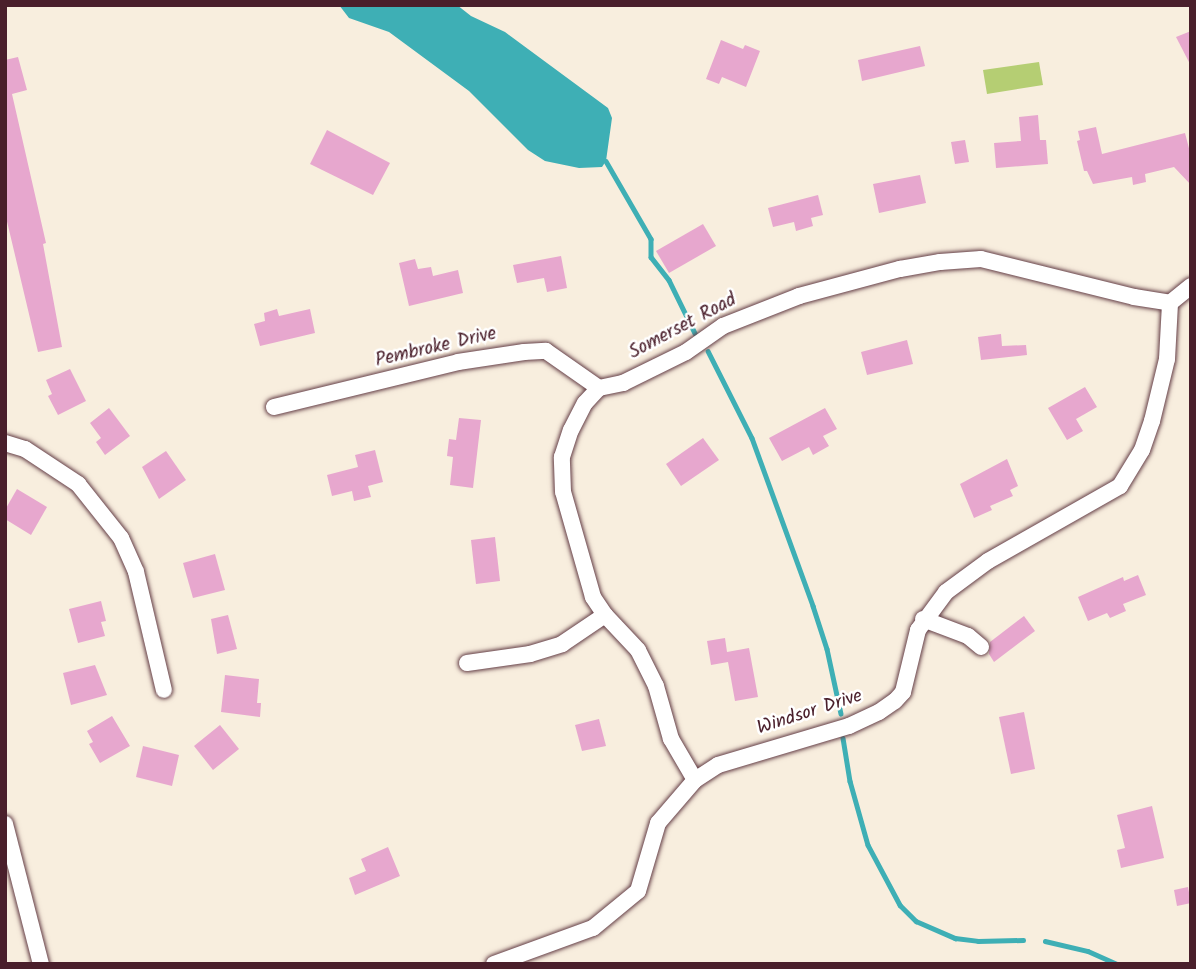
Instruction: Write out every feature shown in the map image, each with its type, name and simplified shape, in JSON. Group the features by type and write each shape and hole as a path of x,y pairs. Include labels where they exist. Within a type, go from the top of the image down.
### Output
{"street":[{"name":"Somerset Road","path":"599,388 623,383 686,352 723,326 799,296 900,269 940,262 981,259 1133,297 1170,303"},
{"path":"1170,303 1191,286"},
{"name":"Windsor Drive","path":"494,964 593,928 638,891 658,823 695,780 718,765 849,726 879,712 903,691 923,620 967,574 1120,486 1142,450 1152,421 1167,359 1170,303"},
{"name":"Pembroke Drive","path":"274,407 458,362 524,352 547,351 599,388"},
{"path":"599,388 585,403 571,430 562,457 562,492 593,597 605,615 638,649 656,686 671,739 695,780"},
{"path":"5,443 24,449 78,484 121,538 136,572 164,690"},
{"path":"467,663 530,654 562,644 605,615"},
{"path":"923,620 968,636 981,647"},
{"path":"5,824 41,964"}],"green space":[{"path":"1039,62 1043,85 987,94 983,70"}],"water":[{"path":"339,5 457,5 471,16 505,32 608,108 612,118 606,161 602,167 579,168 545,161 528,150 469,91 389,32 349,18"}],"building":[{"path":"1191,31 1191,66 1176,37"},
{"path":"721,40 743,49 745,45 760,51 746,87 722,77 719,84 706,79"},
{"path":"920,46 925,66 862,81 858,60"},
{"path":"18,57 27,90 12,94 46,243 43,244 62,347 38,352 5,213 5,60"},
{"path":"1038,115 1040,140 1046,140 1048,164 996,168 994,143 1021,141 1019,117"},
{"path":"1096,127 1102,154 1185,133 1191,156 1191,185 1174,167 1145,174 1146,182 1133,185 1132,177 1093,184 1087,171 1084,171 1077,141 1080,140 1078,131"},
{"path":"327,130 390,163 373,195 310,164"},
{"path":"965,140 969,162 955,164 951,142"},
{"path":"920,175 926,203 879,213 873,184"},
{"path":"818,195 823,215 811,218 813,226 796,231 794,222 773,227 768,208"},
{"path":"703,224 716,246 669,273 656,251"},
{"path":"561,256 567,288 547,292 544,278 517,283 513,265"},
{"path":"415,259 418,269 431,267 433,276 458,270 463,293 409,306 399,263"},
{"path":"277,309 279,316 310,309 315,333 260,346 254,324 265,321 264,313"},
{"path":"1001,334 1002,346 1026,345 1027,355 981,360 978,337"},
{"path":"907,340 913,364 867,375 861,352"},
{"path":"70,369 86,401 58,415 48,396 52,394 46,380"},
{"path":"1085,387 1097,407 1076,419 1083,431 1067,440 1048,408"},
{"path":"109,408 130,436 105,455 96,442 101,438 90,423"},
{"path":"825,408 837,429 823,436 829,446 813,455 809,447 782,461 769,438"},
{"path":"459,418 481,420 473,488 450,485 453,457 447,456 449,439 456,440"},
{"path":"703,438 719,460 681,486 666,464"},
{"path":"375,450 383,482 368,486 371,497 354,501 352,491 332,496 327,475 358,467 355,455"},
{"path":"166,451 186,480 159,499 142,467"},
{"path":"1007,459 1018,486 1010,490 1013,496 990,506 992,510 974,518 960,484"},
{"path":"17,489 47,507 31,535 5,519 5,510"},
{"path":"495,537 500,581 476,584 471,540"},
{"path":"215,554 225,590 193,598 183,563"},
{"path":"1138,575 1146,595 1123,604 1126,611 1110,618 1107,613 1088,621 1078,597 1123,577 1124,581"},
{"path":"101,601 106,621 101,622 105,636 78,643 69,609"},
{"path":"228,615 237,649 217,654 211,619"},
{"path":"1024,616 1035,631 994,662 989,654 990,642"},
{"path":"725,638 727,652 749,648 758,697 735,701 728,662 711,665 707,641"},
{"path":"95,665 107,695 71,705 63,673"},
{"path":"225,675 259,679 257,703 261,703 260,717 221,712"},
{"path":"1024,712 1035,769 1011,774 999,717"},
{"path":"112,716 130,746 100,763 89,744 93,742 87,731"},
{"path":"599,719 606,746 582,751 575,725"},
{"path":"220,725 239,749 213,770 194,746"},
{"path":"143,746 179,755 172,786 136,777"},
{"path":"1152,806 1164,858 1121,868 1117,850 1125,848 1117,815"},
{"path":"388,847 400,876 355,895 349,878 366,871 361,859"},
{"path":"1188,887 1191,903 1177,906 1174,890"}],"waterway":[{"path":"606,161 651,239 651,257 669,280 695,333"},
{"path":"708,351 752,438 827,649 841,714"},
{"path":"843,738 850,781 868,845 900,905 916,921 955,938 978,941 1023,940"},
{"path":"1045,941 1088,951 1117,964"}]}
